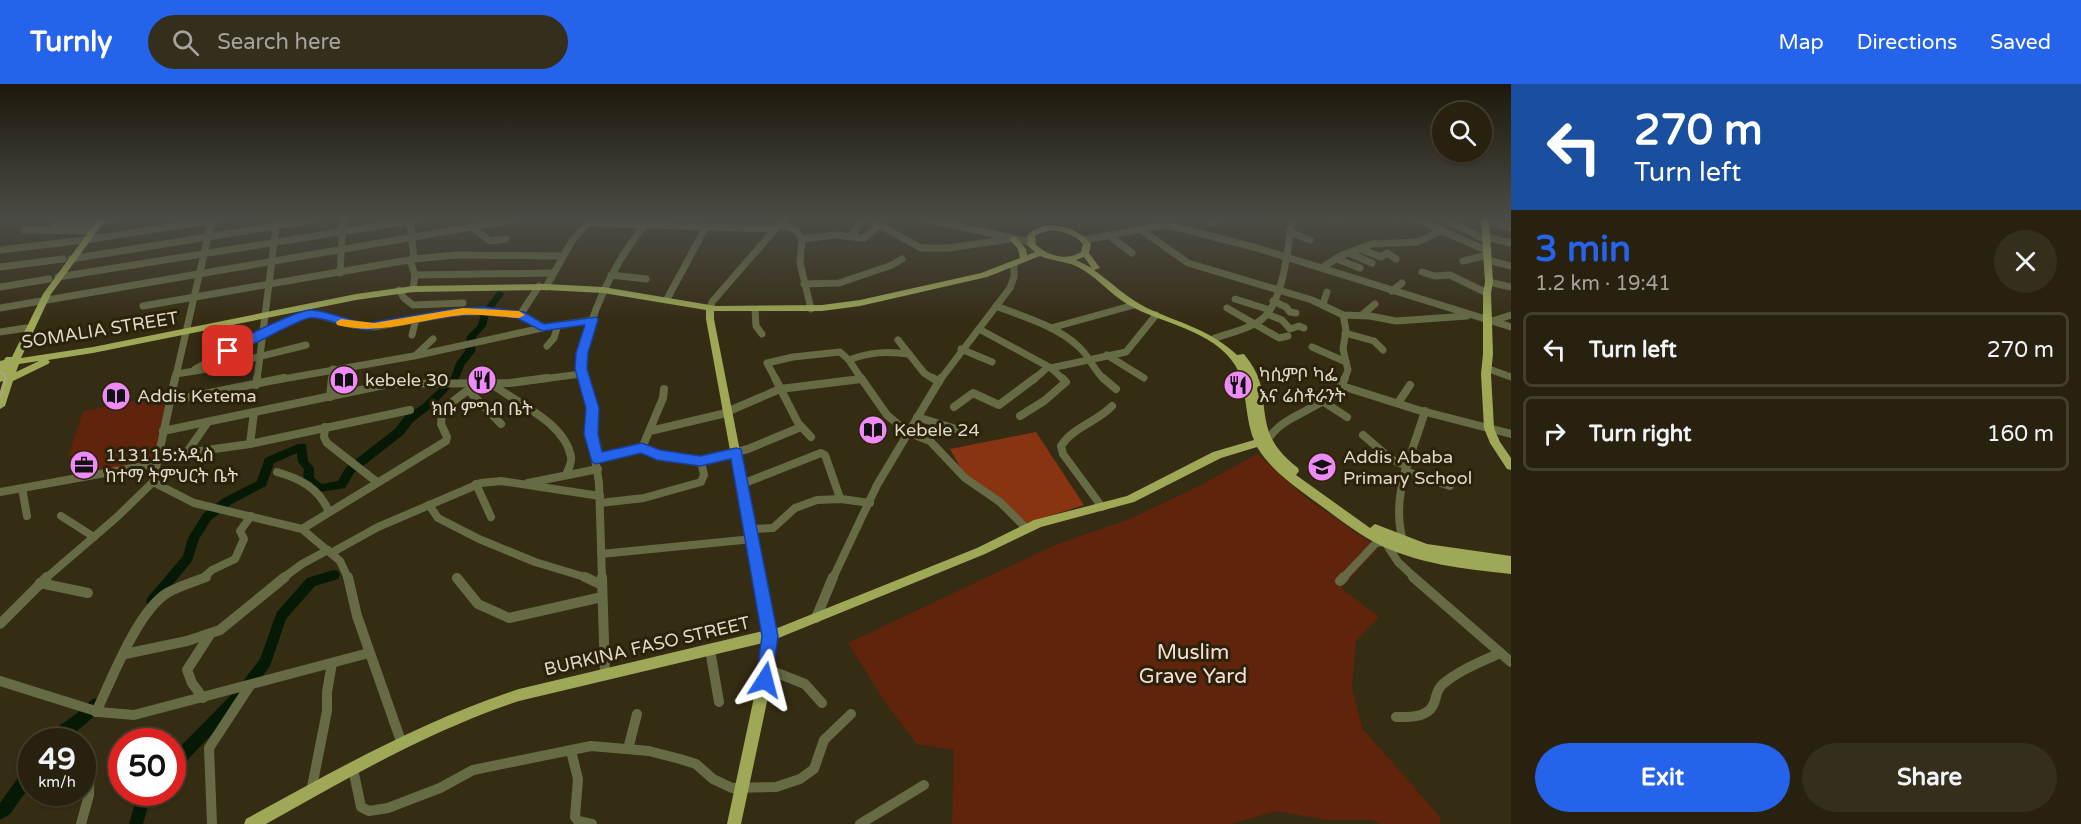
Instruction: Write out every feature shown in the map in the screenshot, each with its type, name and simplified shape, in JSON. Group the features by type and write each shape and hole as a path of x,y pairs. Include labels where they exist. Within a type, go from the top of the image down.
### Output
{"main road":[{"path":"0,406 6,367 53,278 71,254"},
{"path":"1023,254 1024,259"},
{"path":"603,291 710,309 805,313 845,308 999,275 1024,259 1043,254 1084,266 1134,305 1216,338 1243,370 1248,387 1252,420 1274,461 1297,482 1360,528 1385,542 1437,559 1511,569"},
{"path":"755,311 811,309 860,303 994,273 1043,254"},
{"path":"1062,260 1077,258 1084,254"},
{"path":"1085,254 1095,267 1135,299 1216,338 1241,356 1255,377 1263,441 1289,466 1321,491 1370,526 1403,542 1436,551 1511,561"},
{"path":"1488,255 1487,293 1490,321 1486,368 1489,428 1495,443 1511,466"},
{"path":"6,367 46,362 413,289 541,287 603,291 668,299 710,309"},
{"path":"400,291 541,287"},
{"path":"6,367 23,346 40,302"},
{"path":"710,309 770,636 767,669 734,824"},
{"name":"SOMALIA STREET","path":"6,367 184,334"},
{"path":"23,346 46,358"},
{"name":"BURKINA FASO STREET","path":"251,824 402,744 492,703 770,636 981,551 1060,516 1102,507 1140,495 1217,455 1263,441"}],"street":[{"path":"0,267 103,254"},
{"path":"138,265 143,254"},
{"path":"0,287 211,254"},
{"path":"256,385 272,254"},
{"path":"0,308 322,254"},
{"path":"340,273 341,254"},
{"path":"412,254 415,275 413,289"},
{"path":"519,315 565,254"},
{"path":"605,675 598,470 591,434 592,407 581,374 582,353 592,320 603,291 624,254"},
{"path":"668,299 692,254"},
{"path":"710,309 716,298 754,254"},
{"path":"799,254 811,309"},
{"path":"1175,254 1188,263 1323,304 1343,315 1362,315 1396,321 1473,316"},
{"path":"1276,254 1511,327"},
{"path":"1323,267 1348,254"},
{"path":"1350,254 1372,263"},
{"path":"1372,254 1381,257 1387,254 1396,259"},
{"path":"1485,254 1511,266"},
{"path":"0,624 40,583 153,482 202,255"},
{"path":"143,306 412,260 455,255 563,256"},
{"path":"1463,261 1488,255"},
{"path":"1216,338 1254,324 1268,312 1274,301 1285,256"},
{"path":"804,284 839,283 896,264 902,259"},
{"path":"1336,259 1360,268"},
{"path":"816,618 840,561 908,432 962,349 1013,282 1014,266"},
{"path":"1422,272 1435,276 1453,276 1487,293"},
{"path":"415,275 552,273"},
{"path":"611,275 646,279"},
{"path":"1489,282 1511,287"},
{"path":"1392,291 1402,283"},
{"path":"400,291 412,305 463,303"},
{"path":"1323,304 1327,292"},
{"path":"1412,297 1414,307"},
{"path":"1235,298 1268,312 1282,320 1290,329 1299,326 1304,328"},
{"path":"1274,301 1286,307 1290,312 1296,309"},
{"path":"1362,315 1375,304"},
{"path":"1051,328 1091,319 1134,305"},
{"path":"996,306 1051,328 1078,346 1090,359 1098,374 1116,389"},
{"path":"1227,308 1280,339 1288,336"},
{"path":"195,369 264,332 311,313 357,326 379,326 485,311 519,315 542,328"},
{"path":"755,311 757,328 762,334"},
{"path":"954,406 973,393 996,406 1050,368 1129,350 1156,315"},
{"path":"1263,441 1281,425 1322,401 1342,386 1347,375 1343,349 1346,333 1343,315"},
{"path":"1490,321 1511,315"},
{"path":"412,336 416,319"},
{"path":"170,401 333,369 414,356 542,328 592,320"},
{"path":"547,346 554,338 558,325"},
{"path":"0,332 26,328"},
{"path":"979,329 1050,368 1066,383 1020,416"},
{"path":"1346,333 1374,340 1383,350"},
{"path":"414,356 433,339"},
{"path":"898,340 927,376 939,382"},
{"path":"176,374 195,369 214,368 306,345"},
{"path":"1312,347 1324,350 1335,359 1346,363"},
{"path":"962,349 992,362"},
{"path":"849,360 865,354 884,351 909,354"},
{"path":"811,437 801,427 768,362 835,352 842,353 882,410 908,432 930,441 965,478 1000,502 1027,529"},
{"path":"1107,355 1144,378"},
{"path":"1486,368 1511,377"},
{"path":"330,397 333,369"},
{"path":"163,431 396,383 492,384 581,374"},
{"path":"650,431 729,411 780,389 861,379"},
{"path":"302,529 446,441 447,437 441,424 442,410 477,383"},
{"path":"492,384 547,422 563,441 570,454 571,462 566,475"},
{"path":"1398,403 1410,385"},
{"path":"1342,386 1511,434"},
{"path":"642,448 664,389"},
{"path":"469,391 501,424"},
{"path":"1322,401 1347,417"},
{"path":"1102,507 1063,454 1061,444 1108,412 1112,406"},
{"path":"0,492 187,452 250,444 410,410"},
{"path":"1403,542 1399,527 1398,493 1425,411"},
{"path":"250,444 254,412"},
{"path":"917,417 956,429"},
{"path":"187,452 208,422"},
{"path":"1261,424 1281,425"},
{"path":"325,427 324,437 327,443 377,482"},
{"path":"596,459 642,448 657,455 700,461 736,453 801,427"},
{"path":"1362,435 1391,459 1406,468 1450,486"},
{"path":"742,484 822,453 840,498"},
{"path":"125,654 209,636 241,615 309,559 368,530 476,484 495,481 524,484 600,500 644,498 701,482 704,475 700,461"},
{"path":"524,484 598,470"},
{"path":"277,472 308,483 318,492 329,512"},
{"path":"153,482 187,500 302,529 327,549 347,572 354,606 369,653 402,744"},
{"path":"476,484 491,517"},
{"path":"22,488 27,516"},
{"path":"601,554 752,534 773,528 789,510 808,501 840,498 870,503"},
{"path":"429,505 435,516 447,523 515,555 583,576 602,585"},
{"path":"61,516 94,537"},
{"path":"91,711 144,617 163,597 206,577 212,570 235,559 244,539 240,531 251,516"},
{"path":"1340,581 1376,543 1385,542 1398,562 1420,583 1511,662"},
{"path":"457,578 478,604 509,618 603,597"},
{"path":"40,583 88,593"},
{"path":"203,698 192,683 187,670 209,636"},
{"path":"710,650 719,702"},
{"path":"0,681 27,687 91,711 119,716 134,715 369,653"},
{"path":"1396,717 1408,717 1428,711 1432,707 1435,694 1444,683 1500,653"},
{"path":"312,792 327,711 327,692 332,663"},
{"path":"767,669 805,684 822,703"},
{"path":"212,824 209,747 241,688"},
{"path":"628,749 637,714"},
{"path":"353,769 361,807 365,811 375,811 414,799 473,771 591,746 649,751 696,764 723,785 741,789 776,787 800,779 816,765 824,740 851,714"},
{"path":"571,751 578,778 575,817 578,821 592,824"},
{"path":"860,824 924,785"},
{"path":"81,824 86,806"}],"green space":[{"path":"171,394 154,463 83,476 90,453 68,457 83,411"},
{"name":"Muslim Grave Yard","path":"1257,454 1304,496 1378,548 1341,588 1379,617 1356,641 1352,687 1362,728 1440,817 1440,824 1380,824 1372,820 1326,820 1276,811 1231,824 952,824 954,750 917,744 887,705 848,643 1055,545 1132,518 1199,486"}],"shaded area":[{"path":"1036,432 1084,505 1020,525 966,478 950,449"}],"waterway":[{"path":"152,601 188,558 194,538 207,517 226,502 262,483 269,461 302,447 303,462 309,468 308,480 320,488 341,485 350,470 399,432 409,419 427,406 455,378 461,363 470,352 472,336 482,326 485,314 500,294"},
{"path":"186,751 242,693 265,662 281,616 311,582 334,575"},
{"path":"68,728 96,704"},
{"path":"0,813 18,790"},
{"path":"136,824 141,806"}],"tram line":[{"path":"0,372 5,375 5,384 0,397"}],"slow traffic":[{"path":"341,322 374,327 463,312 483,311 519,315"}],"place":[{"name":"kebele 30","path":"344,380"},
{"name":"ክቡ ምግብ ቤት","path":"482,380"},
{"name":"ካሲምቦ ካፌ እና ሬስቶራንት","path":"1238,385"},
{"name":"Addis Ketema","path":"116,396"},
{"name":"Kebele 24","path":"873,430"},
{"name":"113115:አዲስ ከተማ ትምህርት ቤት","path":"84,465"},
{"name":"Addis Ababa Primary School","path":"1322,467"}],"route":[{"path":"228,351 264,332 311,313 335,321 368,327 453,313 483,311 519,315 542,328 592,320 582,353 581,374 592,408 591,434 596,459 642,448 657,455 700,461 736,453 770,636 765,680"}]}
